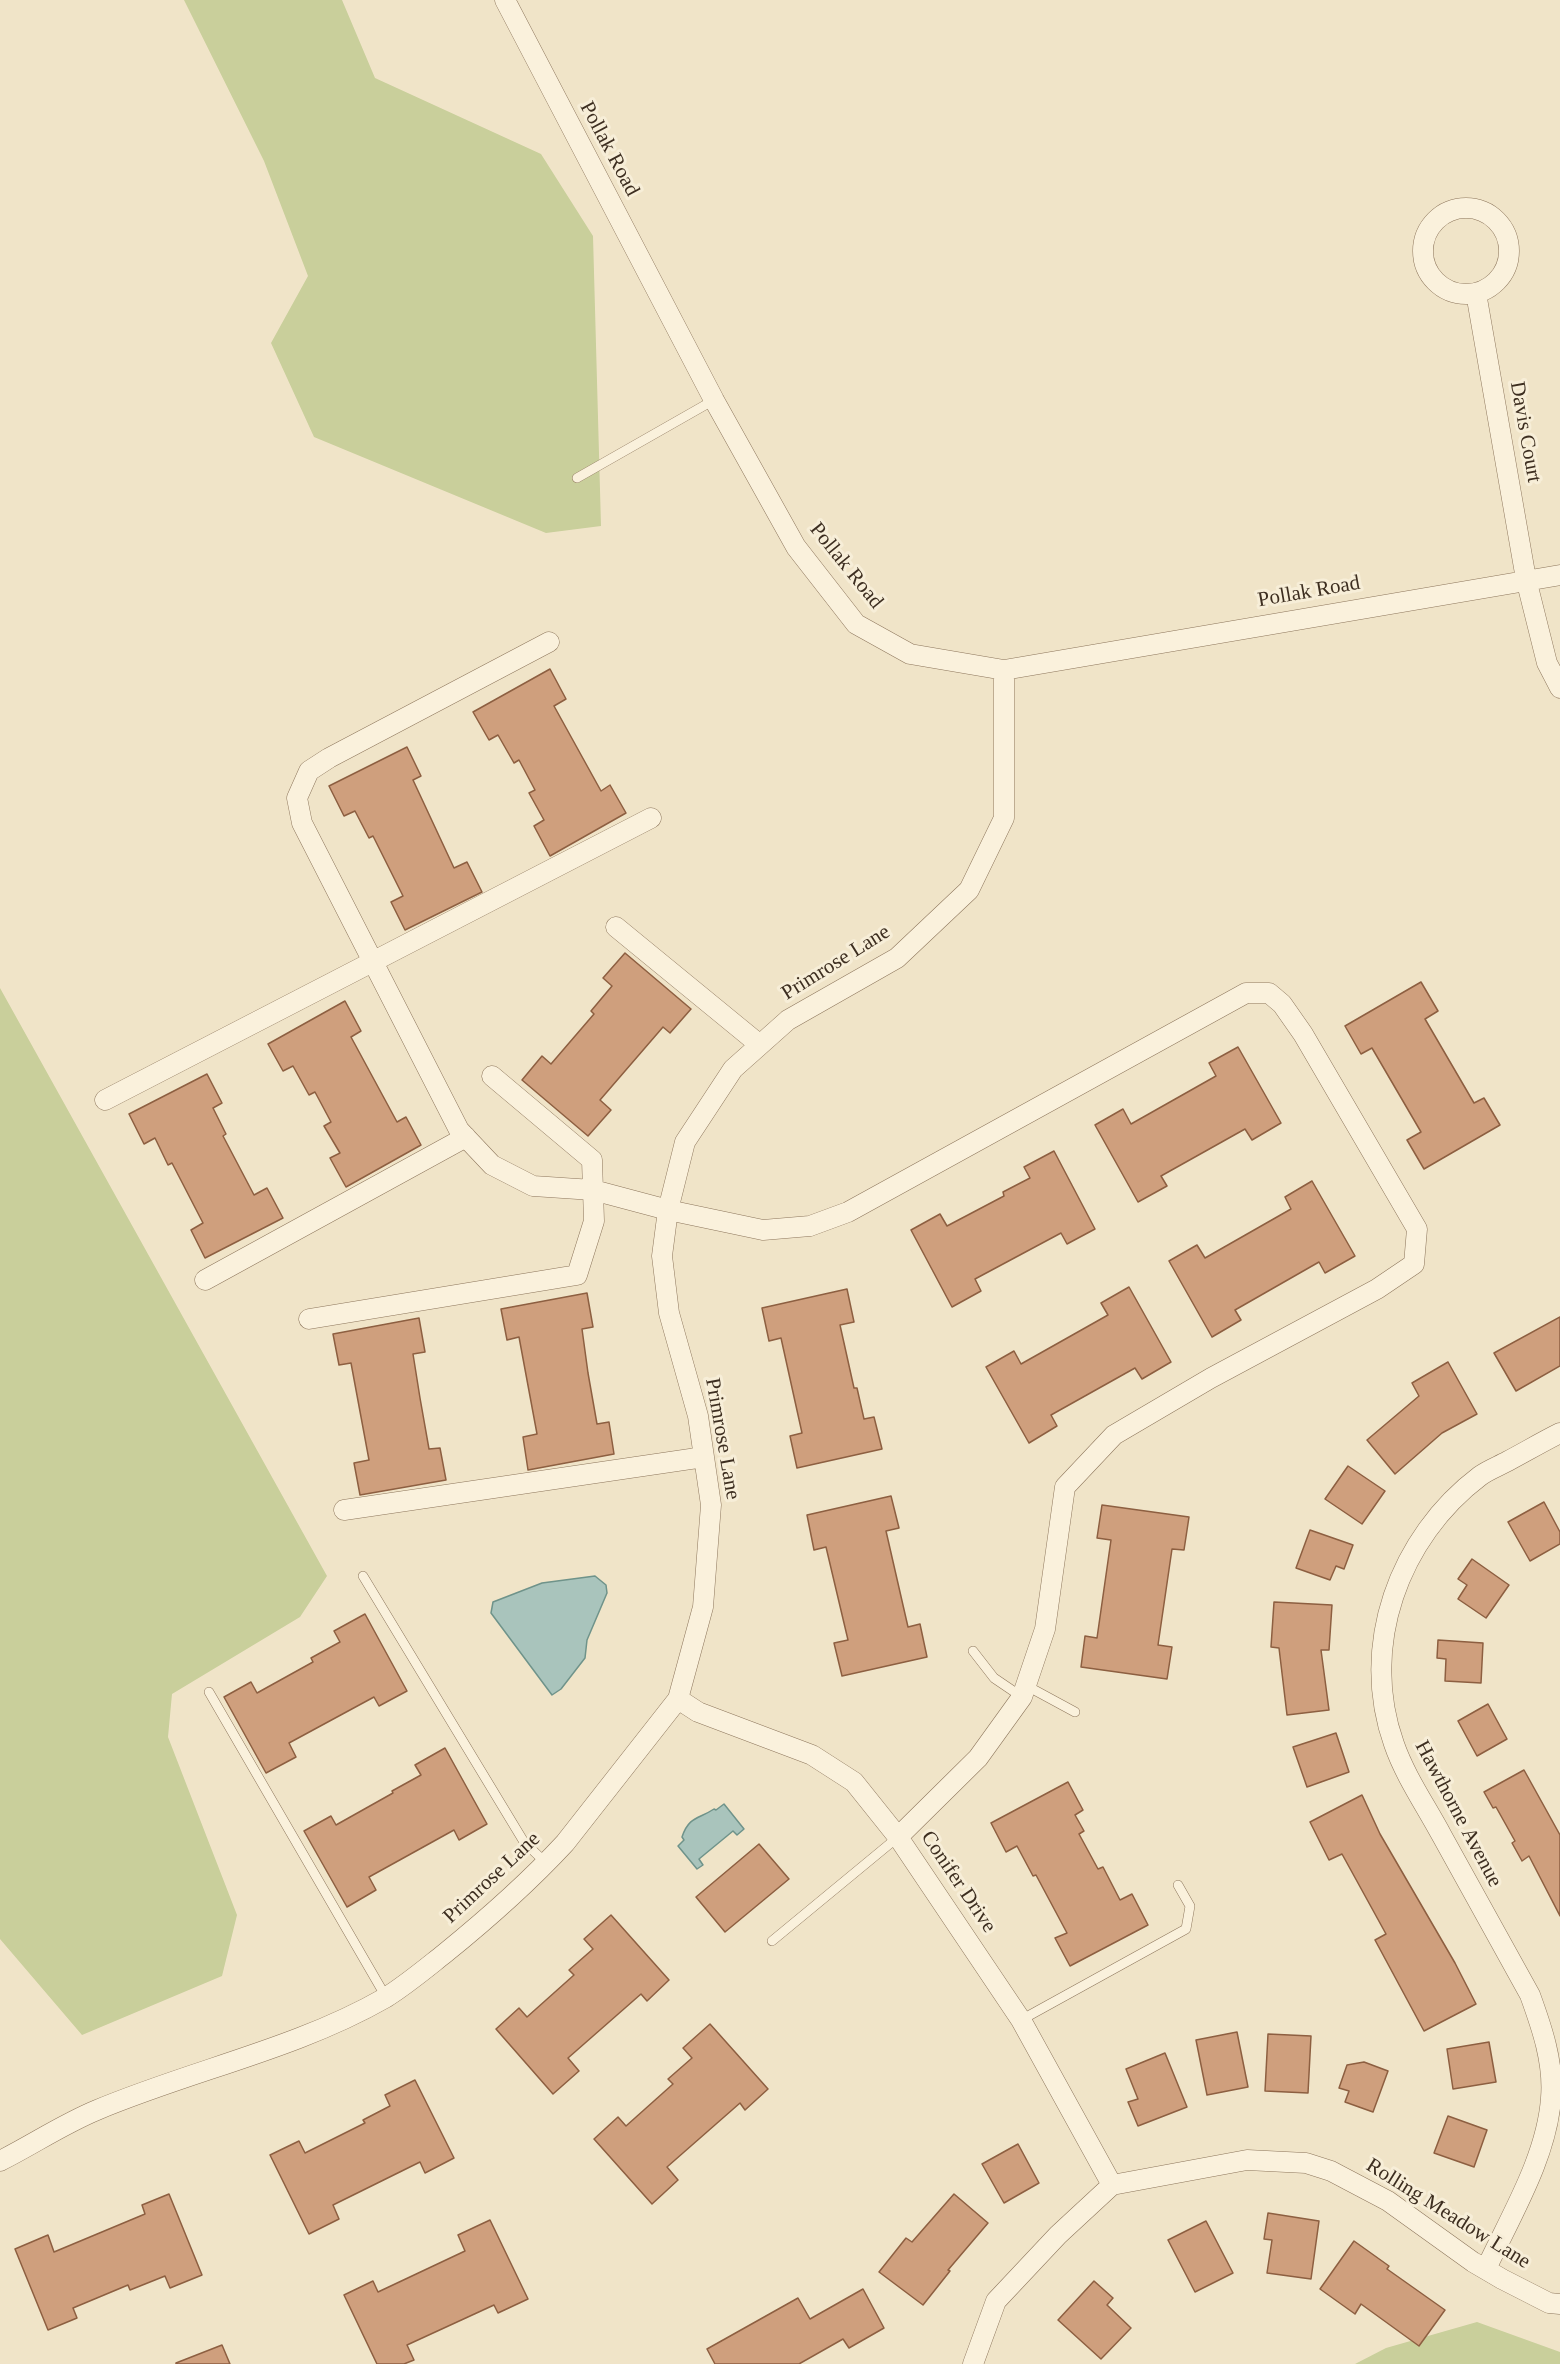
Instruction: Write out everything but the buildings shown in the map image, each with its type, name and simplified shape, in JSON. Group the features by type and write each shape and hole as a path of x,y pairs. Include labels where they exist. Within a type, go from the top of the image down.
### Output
{"street":[{"name":"Pollak Road","path":"505,0 714,400 796,547 856,624 910,654 1004,670 1560,575"},
{"path":"1463,207 1477,209 1491,215 1501,225 1509,244 1507,266 1500,278 1489,288 1476,293 1462,294 1442,286 1427,271 1423,257 1423,243 1428,230 1437,218 1463,207"},
{"name":"Davis Court","path":"1476,293 1526,579 1547,663 1560,688"},
{"path":"549,642 329,758 309,771 297,798 302,823 459,1130 492,1166 533,1186 593,1190 668,1210 763,1230 810,1226 848,1212 1246,993 1269,993 1282,1004 1302,1034 1417,1229 1414,1264 1377,1289 1211,1378 1114,1436 1065,1487 1045,1629 1024,1691 978,1758 898,1837"},
{"name":"Primrose Lane","path":"0,2161 94,2111 316,2032 386,1997 411,1980 476,1927 546,1863 565,1843 678,1699 703,1607 711,1505 698,1416 669,1313 662,1256 668,1210 685,1142 733,1069 788,1020 897,958 969,890 1004,818 1004,670"},
{"path":"105,1100 651,818"},
{"path":"616,927 760,1045"},
{"path":"309,1319 578,1275 594,1221 592,1160 492,1076"},
{"path":"205,1280 466,1137"},
{"name":"Hawthorne Avenue","path":"1486,2269 1537,2159 1546,2132 1551,2098 1550,2068 1542,2029 1530,1995 1414,1786 1394,1743 1385,1707 1381,1665 1385,1623 1395,1588 1418,1541 1449,1504 1480,1475 1560,1433"},
{"path":"344,1510 704,1457"},
{"name":"Conifer Drive","path":"678,1699 698,1712 812,1755 854,1782 898,1837 1021,2020 1112,2184"},
{"name":"Rolling Meadow Lane","path":"1112,2184 1247,2160 1306,2163 1331,2170 1388,2201 1486,2269 1550,2303 1560,2304"},
{"path":"973,2364 996,2301 1058,2235 1112,2184"}],"lane":[{"path":"577,478 714,400"},
{"path":"363,1576 524,1842 546,1863"},
{"path":"973,1651 994,1678 1075,1712"},
{"path":"209,1692 386,1997"},
{"path":"772,1941 898,1837"},
{"path":"1021,2020 1186,1929 1190,1906 1178,1885"}],"green space":[{"path":"184,0 342,0 375,78 541,154 593,236 601,526 546,533 314,437 271,343 308,276 264,161"},
{"path":"0,988 327,1576 300,1617 172,1694 168,1737 237,1915 222,1976 82,2035 0,1939"},
{"path":"1477,2322 1560,2352 1560,2364 1355,2364 1386,2348"}],"water":[{"path":"595,1576 606,1585 607,1593 587,1640 585,1658 561,1689 552,1695 491,1613 493,1602 542,1583"},
{"path":"724,1804 744,1829 737,1835 733,1831 699,1859 703,1865 697,1869 678,1846 684,1840 682,1837 691,1822"}]}
